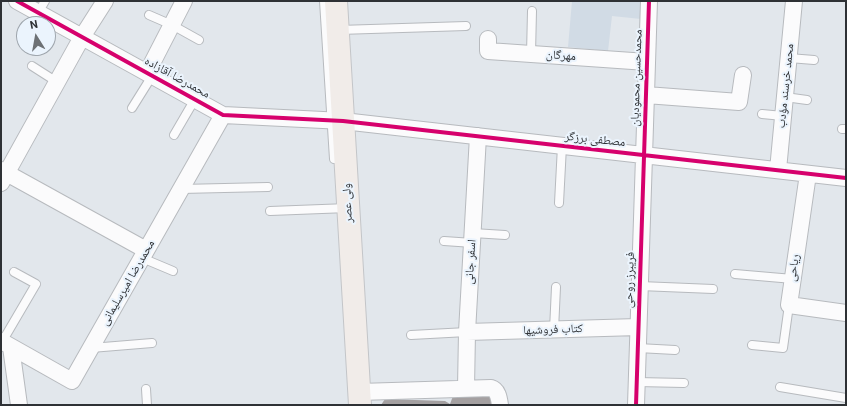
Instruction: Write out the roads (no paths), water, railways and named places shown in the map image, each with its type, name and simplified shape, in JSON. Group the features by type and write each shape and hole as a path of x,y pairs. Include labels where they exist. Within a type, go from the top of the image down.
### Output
{"main road":[{"name":"ولی عصر","path":"336,1 338,30 337,121 340,208 359,399"}],"street":[{"name":"محمدرضا آقازاده","path":"17,1 42,7 82,37 223,115 337,121"},
{"path":"105,1 82,37 3,175 144,254"},
{"path":"150,74 184,1"},
{"name":"محمدحسین محمودیان","path":"644,155 649,1"},
{"name":"محمد خرسند مؤدب","path":"778,170 794,1"},
{"name":"مهرگان","path":"488,39 488,51 647,62"},
{"path":"646,95 739,102 743,75"},
{"name":"محمدرضا امیرسلیمانی","path":"4,343 72,381 223,115"},
{"name":"مصطفی برزگر","path":"337,121 846,178"},
{"name":"اسفر جانی","path":"466,388 467,332 478,136"},
{"name":"فریبرز روحی","path":"636,405 644,155"},
{"name":"ریاحی","path":"789,305 808,174"},
{"path":"789,305 846,313"},
{"name":"کتاب فروشیها","path":"467,332 638,327"},
{"path":"4,343 19,405"},
{"path":"359,399 466,388 491,388 494,389 498,396 500,405"}],"lane":[{"path":"324,1 337,121 335,169"},
{"path":"531,54 532,12"},
{"path":"149,15 172,25 198,40"},
{"path":"338,30 466,26"},
{"path":"789,58 814,60"},
{"path":"32,66 57,82"},
{"path":"132,108 150,74"},
{"path":"785,97 807,100"},
{"path":"174,135 195,99"},
{"path":"762,114 783,116"},
{"path":"559,203 562,146"},
{"path":"181,189 268,187"},
{"path":"270,210 340,208"},
{"path":"444,241 505,235"},
{"path":"144,254 173,271"},
{"path":"4,343 36,284 14,272"},
{"path":"735,274 793,279"},
{"path":"640,286 713,289"},
{"path":"554,330 556,287"},
{"path":"752,345 783,348 789,305"},
{"path":"411,335 467,332"},
{"path":"91,348 152,344"},
{"path":"638,348 675,350"},
{"path":"637,382 684,383"},
{"path":"780,387 846,398"},
{"path":"146,389 147,405"}]}
